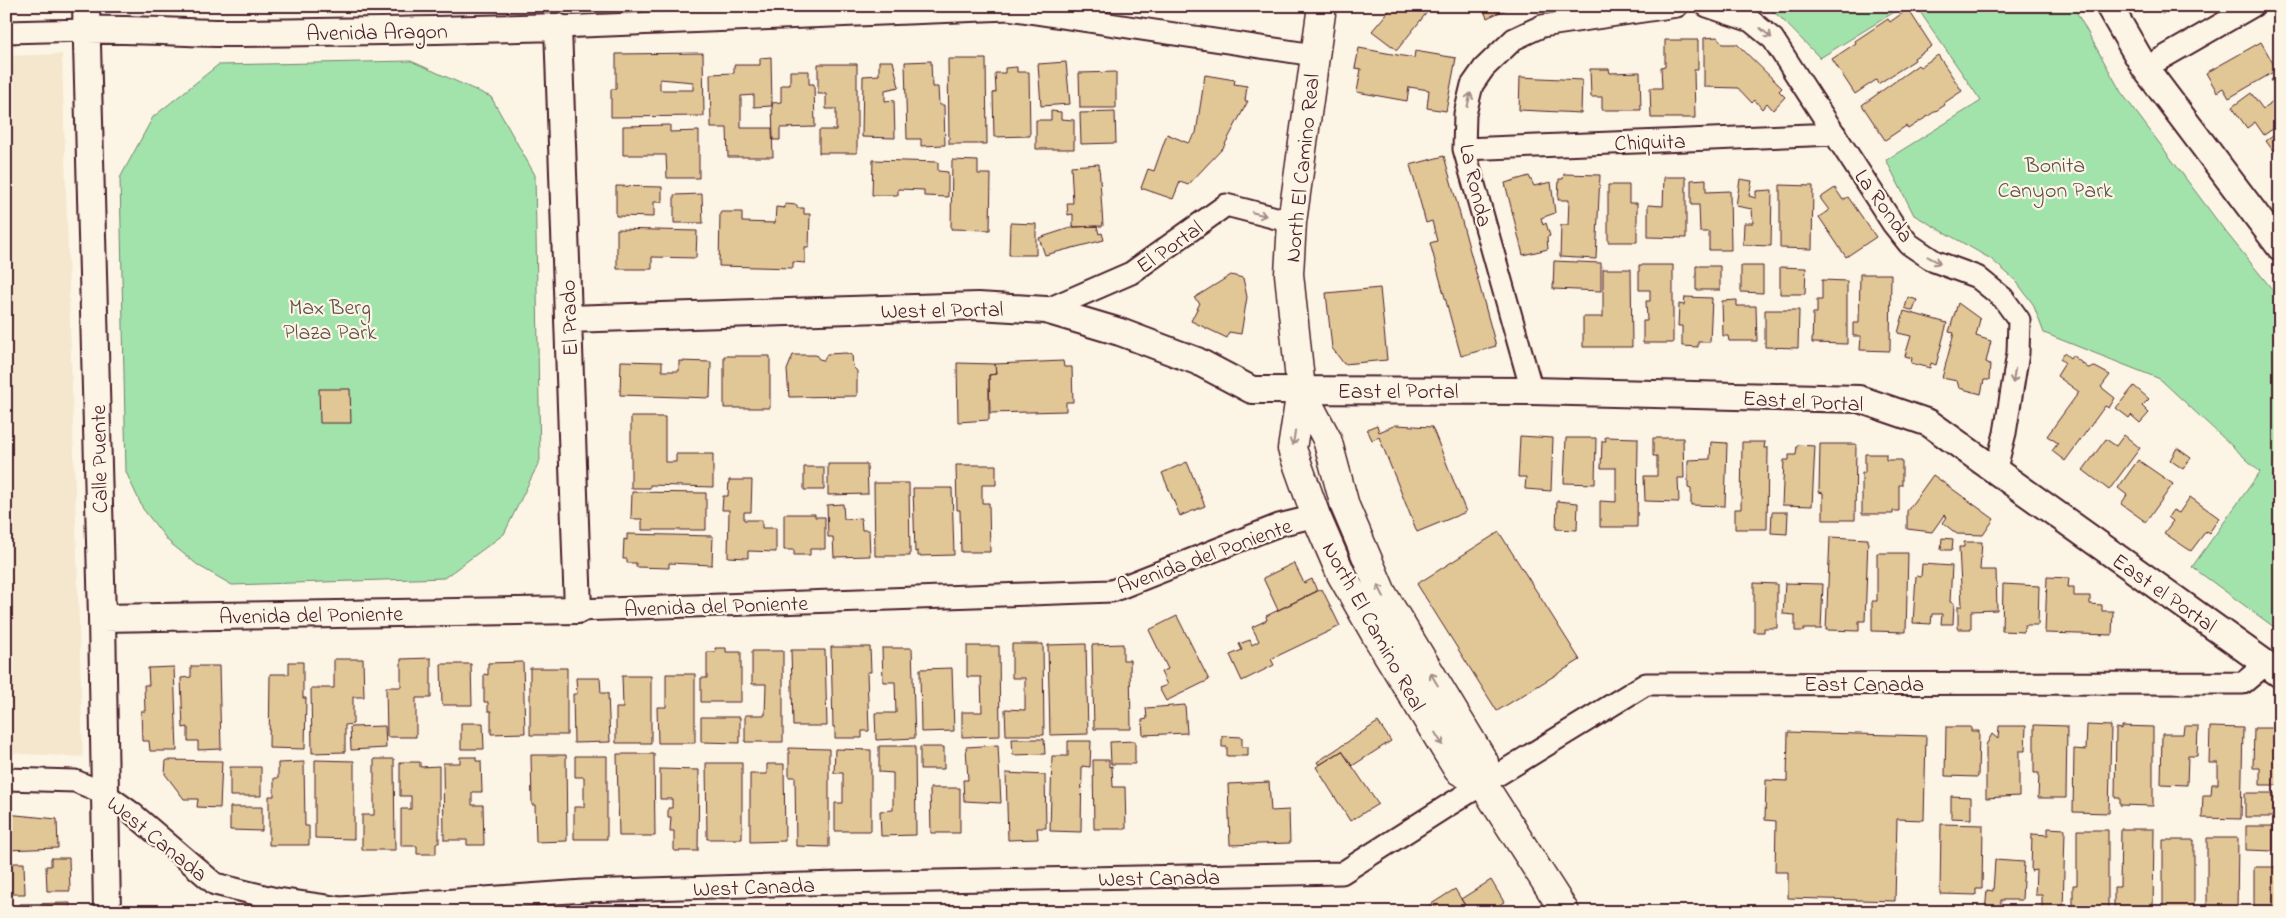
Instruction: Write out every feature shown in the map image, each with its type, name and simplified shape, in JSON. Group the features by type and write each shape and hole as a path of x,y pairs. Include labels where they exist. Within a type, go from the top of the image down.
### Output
{"main road":[{"name":"North El Camino Real","path":"1322,6 1292,222 1289,274 1302,390 1292,449 1316,516 1341,574 1458,770 1483,784 1564,912"},
{"name":"North El Camino Real","path":"1302,390 1327,439 1345,506 1382,593 1484,762 1483,784"}],"street":[{"name":"La Ronda","path":"1532,390 1464,149 1465,114 1472,85 1484,68 1514,40 1542,26 1677,6"},
{"name":"La Ronda","path":"1707,6 1751,21 1773,39 1893,224 1909,244 1934,261 1977,277 2003,298 2019,320 2018,353 2006,433 1995,472"},
{"path":"2109,6 2145,68 2280,247"},
{"path":"2145,68 2252,6"},
{"name":"Avenida Aragon","path":"6,32 86,18 128,29 214,33 412,32 1010,8 1314,55"},
{"name":"Calle Puente","path":"86,18 102,618 107,912"},
{"name":"El Prado","path":"558,27 578,610"},
{"name":"Chiquita","path":"1464,149 1835,134"},
{"name":"El Portal","path":"1046,310 1131,273 1226,206 1292,222"},
{"name":"West el Portal","path":"568,319 978,306 1046,310 1120,332 1197,361 1252,390 1302,390"},
{"name":"East el Portal","path":"1302,390 1532,390 1859,399 1929,423 2273,669"},
{"name":"Avenida del Poniente","path":"102,618 578,610 1112,591 1279,525 1316,516"},
{"name":"East Canada","path":"1483,784 1646,684 2243,683 2273,669"},
{"name":"West Canada","path":"6,779 75,781 104,793 132,814 215,884 276,899 340,908 584,891 848,883 1342,874 1483,784"}],"shaded area":[{"path":"62,54 83,757 6,753 6,56"}],"green space":[{"path":"1765,6 1904,6 1820,58 1780,17"},
{"name":"Bonita Canyon Park","path":"1916,6 2073,6 2121,92 2225,231 2280,299 2280,620 2274,627 2192,567 2260,472 2160,379 2044,333 2033,304 2016,281 1991,259 1914,215 1886,160 1981,101"},
{"name":"Max Berg Plaza Park","path":"411,61 491,97 535,175 540,460 504,534 444,578 232,585 199,566 169,542 143,509 126,472 120,178 153,117 218,65"}],"building":[{"path":"1393,6 1432,6 1397,50 1372,31"},
{"path":"1482,6 1513,6 1487,18"},
{"path":"2158,6 2176,6 2162,14"},
{"path":"1908,9 1932,46 1914,58 1915,60 1878,84 1876,80 1855,94 1832,59 1888,19 1890,22"},
{"path":"1717,37 1723,44 1737,44 1782,88 1779,91 1785,97 1773,110 1767,103 1762,109 1755,100 1752,103 1738,88 1704,87 1704,38"},
{"path":"1665,40 1698,40 1698,70 1694,70 1695,118 1651,118 1650,88 1662,88 1661,67 1665,66"},
{"path":"2261,42 2277,70 2229,98 2223,88 2217,92 2206,73"},
{"path":"1359,48 1414,58 1415,51 1456,58 1446,111 1427,108 1429,90 1409,87 1407,101 1357,92 1361,69 1355,68"},
{"path":"703,53 704,116 611,117 611,89 616,89 616,54","holes":["660,79 693,82 693,90 660,90"]},
{"path":"1938,55 1962,91 1944,103 1945,105 1908,129 1906,126 1885,140 1862,105 1918,65 1920,67"},
{"path":"771,57 772,106 754,107 754,95 741,96 741,128 772,128 773,157 728,157 727,128 711,128 710,74 734,73 734,65 760,65 760,58"},
{"path":"948,59 986,59 987,144 949,144"},
{"path":"879,61 893,61 899,87 885,90 885,101 894,100 895,138 862,137 863,76 879,75"},
{"path":"931,61 932,87 938,87 939,105 944,105 945,145 921,146 921,139 907,139 905,62"},
{"path":"1066,62 1070,104 1041,106 1038,64"},
{"path":"818,64 857,64 857,153 819,153 819,130 836,130 836,109 826,109 826,94 818,94"},
{"path":"1017,67 1017,72 1029,72 1030,136 994,137 993,93 996,92 995,73 1005,73 1005,68"},
{"path":"1590,69 1609,69 1610,73 1640,72 1641,110 1602,110 1602,97 1591,97"},
{"path":"790,71 809,71 809,84 814,84 815,127 780,128 780,140 773,140 772,103 781,102 781,85 790,85"},
{"path":"1116,72 1116,108 1080,108 1079,73"},
{"path":"2280,74 2280,93 2271,80"},
{"path":"1205,75 1235,80 1234,84 1247,86 1245,101 1248,101 1223,148 1188,185 1180,182 1173,199 1141,188 1148,169 1154,171 1167,134 1188,143 1196,133"},
{"path":"1520,77 1582,80 1581,113 1519,110"},
{"path":"2251,93 2263,109 2280,97 2280,124 2264,135 2255,122 2247,128 2232,107"},
{"path":"1051,111 1061,112 1061,119 1074,120 1074,149 1036,149 1036,120 1051,120"},
{"path":"1115,112 1116,143 1081,144 1080,113"},
{"path":"670,125 670,132 699,131 699,178 667,178 666,155 623,155 623,126"},
{"path":"2280,131 2280,160 2266,141"},
{"path":"1444,156 1496,346 1461,356 1430,243 1437,241 1432,221 1426,223 1410,165"},
{"path":"873,160 938,162 938,171 948,172 948,197 924,196 924,190 898,189 898,195 872,195"},
{"path":"952,160 978,161 978,174 991,174 990,230 951,229"},
{"path":"1099,164 1103,226 1073,227 1073,214 1068,215 1067,203 1073,203 1071,166"},
{"path":"1564,174 1600,175 1596,259 1560,257 1561,225 1568,225 1569,200 1558,200 1559,179 1563,179"},
{"path":"1529,176 1534,186 1551,182 1555,213 1541,218 1543,225 1546,223 1550,236 1547,237 1548,249 1523,255 1505,183"},
{"path":"1664,177 1686,177 1686,238 1648,237 1648,205 1663,206"},
{"path":"1706,179 1706,192 1730,191 1731,250 1709,250 1709,232 1700,232 1699,205 1691,205 1691,180"},
{"path":"1740,179 1752,181 1749,196 1756,198 1756,191 1772,190 1771,246 1743,245 1744,223 1753,223 1752,209 1736,206"},
{"path":"1608,185 1629,185 1629,203 1637,203 1637,242 1608,242"},
{"path":"1780,185 1813,186 1812,249 1780,248"},
{"path":"616,186 662,187 662,202 654,202 654,217 616,216"},
{"path":"1835,188 1843,200 1848,197 1876,237 1846,257 1819,217 1829,210 1820,198"},
{"path":"702,194 703,223 674,223 674,195"},
{"path":"785,204 797,205 797,208 804,208 804,214 810,214 809,247 805,247 805,263 793,262 793,268 719,266 720,212 742,212 742,222 775,223 776,207 785,208"},
{"path":"1010,223 1036,224 1036,255 1009,255"},
{"path":"1097,226 1099,234 1102,233 1104,240 1045,255 1039,238 1073,227"},
{"path":"617,229 697,231 696,258 652,257 652,269 617,269"},
{"path":"1554,261 1601,263 1601,291 1553,289"},
{"path":"1639,265 1673,265 1673,343 1643,343 1643,321 1647,321 1646,301 1650,301 1650,290 1639,290"},
{"path":"1696,266 1720,266 1720,290 1696,290"},
{"path":"1741,266 1763,266 1763,293 1741,292"},
{"path":"1780,267 1806,268 1805,294 1780,294"},
{"path":"1603,269 1631,269 1632,347 1583,347 1583,317 1603,317"},
{"path":"1860,274 1891,274 1890,351 1860,350 1861,336 1853,336 1853,323 1859,323"},
{"path":"1231,275 1243,278 1247,297 1241,334 1229,332 1227,338 1191,321 1200,303 1194,298"},
{"path":"1822,280 1847,281 1847,344 1812,343 1813,313 1817,313 1817,300 1822,300"},
{"path":"1380,288 1387,360 1344,364 1332,348 1326,293"},
{"path":"1685,297 1712,298 1710,342 1698,342 1698,347 1682,346 1682,326 1678,326 1679,304 1684,305"},
{"path":"1908,297 1917,300 1913,311 1905,308"},
{"path":"1737,300 1737,306 1756,306 1757,341 1729,341 1728,336 1723,336 1722,301"},
{"path":"1958,303 1980,319 1976,336 1991,341 1986,362 1990,364 1989,380 1984,380 1981,394 1959,388 1957,381 1942,378 1954,333 1949,332"},
{"path":"1765,310 1799,310 1798,348 1765,347"},
{"path":"1904,311 1947,323 1936,365 1931,363 1930,368 1911,363 1912,358 1905,356 1911,336 1898,333"},
{"path":"846,353 852,355 853,367 857,371 857,396 789,397 787,370 793,355 816,355 819,359 824,360 827,354"},
{"path":"2064,353 2070,358 2072,355 2088,368 2095,367 2110,375 2101,387 2115,398 2109,408 2105,406 2065,461 2052,451 2058,443 2047,436 2079,392 2057,376 2065,363 2060,359"},
{"path":"724,356 770,356 770,408 724,408"},
{"path":"621,361 662,362 662,371 679,371 679,361 711,362 710,398 620,395"},
{"path":"1063,361 1064,367 1072,367 1073,402 1066,402 1066,411 990,413 989,375 996,374 995,364"},
{"path":"957,363 995,364 996,374 989,375 989,420 958,422"},
{"path":"2134,386 2149,399 2142,406 2149,413 2140,423 2131,415 2129,418 2116,408"},
{"path":"319,389 350,389 351,423 320,423"},
{"path":"631,417 665,417 665,462 676,462 676,454 713,454 713,487 650,485 650,488 631,488"},
{"path":"1377,425 1379,432 1396,425 1432,427 1466,512 1417,532 1379,437 1372,440 1367,429"},
{"path":"2124,435 2140,448 2109,490 2083,470 2106,439 2116,446"},
{"path":"1520,436 1553,438 1551,491 1525,489 1526,477 1518,477"},
{"path":"1605,437 1638,438 1637,527 1600,527 1600,501 1616,502 1616,468 1601,468 1602,441 1606,441"},
{"path":"1566,438 1596,438 1595,484 1564,483"},
{"path":"1653,438 1683,438 1684,478 1678,478 1679,502 1645,501 1644,476 1657,476 1657,456 1653,456"},
{"path":"1711,442 1727,443 1725,506 1691,505 1691,489 1688,488 1688,460 1710,459"},
{"path":"1742,442 1765,442 1764,448 1768,448 1767,529 1735,529 1735,509 1741,509"},
{"path":"1820,444 1856,444 1855,520 1823,520 1823,493 1819,492"},
{"path":"1797,445 1815,446 1812,506 1782,505 1784,460 1789,460 1789,455 1796,455"},
{"path":"2177,448 2191,458 2183,469 2170,460"},
{"path":"1865,454 1886,454 1886,460 1902,460 1902,485 1899,485 1899,511 1893,511 1893,514 1862,514 1862,473 1865,473"},
{"path":"2138,460 2173,484 2146,522 2121,504 2127,495 2118,488"},
{"path":"1187,462 1205,506 1180,516 1162,473"},
{"path":"828,464 867,464 868,494 828,495"},
{"path":"956,465 996,465 996,485 982,485 982,503 989,503 990,552 961,552 960,510 957,510"},
{"path":"804,467 824,467 824,490 804,490"},
{"path":"1933,475 1994,519 1983,535 1957,534 1943,523 1947,517 1944,515 1932,532 1907,529 1907,511"},
{"path":"729,480 752,480 751,512 744,512 744,520 762,520 762,528 776,528 776,552 748,551 748,558 728,557 729,510 722,510 723,496 728,496"},
{"path":"874,483 909,483 910,556 875,556"},
{"path":"913,488 952,488 954,555 918,556 918,551 915,552"},
{"path":"632,492 706,493 706,530 642,530 642,519 631,519"},
{"path":"2190,497 2219,518 2209,533 2206,531 2191,551 2164,533 2173,521 2168,517 2173,510 2179,513"},
{"path":"1557,501 1578,503 1577,530 1556,529"},
{"path":"843,504 844,519 861,518 862,530 869,530 870,556 834,557 833,537 828,537 827,505"},
{"path":"1772,512 1788,512 1787,534 1771,533"},
{"path":"784,514 815,514 815,517 825,517 825,549 810,549 810,555 794,555 794,550 784,550"},
{"path":"1499,532 1580,660 1497,711 1417,584"},
{"path":"627,534 713,536 712,565 669,563 669,568 636,567 636,563 627,563 627,559 623,559 624,539 627,540"},
{"path":"1830,537 1868,539 1865,621 1859,621 1859,631 1826,630"},
{"path":"1942,538 1953,539 1952,550 1941,550"},
{"path":"1964,542 1982,542 1980,570 1996,570 1997,610 1971,611 1971,629 1958,629 1958,606 1962,606 1959,547 1964,547"},
{"path":"1877,553 1908,553 1906,632 1872,631 1872,601 1877,601"},
{"path":"1294,563 1304,583 1312,579 1317,591 1278,610 1263,578"},
{"path":"1922,564 1952,566 1950,602 1954,603 1953,624 1941,624 1942,614 1932,614 1931,624 1913,623 1916,576 1921,577"},
{"path":"2047,577 2069,578 2068,587 2074,587 2074,596 2090,596 2090,604 2102,605 2102,611 2113,611 2112,635 2045,633"},
{"path":"1754,583 1777,584 1777,628 1764,628 1764,632 1754,632"},
{"path":"1785,583 1823,584 1821,629 1795,631 1795,615 1783,614"},
{"path":"2003,584 2039,586 2038,625 2025,625 2024,632 2002,631"},
{"path":"1322,589 1340,626 1271,659 1274,665 1242,681 1230,655 1242,650 1239,644 1250,640 1252,645 1259,641 1252,627 1267,620 1266,616"},
{"path":"1177,616 1209,680 1166,701 1159,688 1167,685 1161,672 1168,669 1149,630"},
{"path":"1012,644 1043,644 1044,735 1006,735 1005,709 1025,710 1025,678 1012,678"},
{"path":"1086,644 1088,734 1050,735 1048,645"},
{"path":"1123,644 1123,660 1130,660 1131,729 1094,729 1092,645"},
{"path":"967,646 999,646 1000,736 962,737 962,712 982,712 981,677 967,677"},
{"path":"831,647 870,647 871,672 867,672 869,731 862,731 862,738 835,738 835,727 833,727"},
{"path":"715,648 726,648 726,652 741,652 741,702 701,702 701,678 707,678 707,652 716,652"},
{"path":"882,648 912,648 915,738 876,740 875,713 896,713 895,682 883,682"},
{"path":"791,650 825,650 827,726 793,726"},
{"path":"752,651 783,651 783,742 745,742 745,715 765,715 766,684 752,684"},
{"path":"431,658 431,698 416,698 416,737 387,737 386,687 401,687 401,659"},
{"path":"334,659 363,659 364,697 353,697 353,724 345,725 345,752 312,753 311,688 334,688"},
{"path":"289,662 303,662 303,698 306,698 305,749 269,748 270,674 289,674"},
{"path":"523,662 525,733 491,734 491,711 488,711 488,702 484,702 484,674 488,675 488,663"},
{"path":"441,664 471,664 472,705 442,705"},
{"path":"191,666 219,666 221,749 198,750 198,741 188,741 188,727 183,728 181,678 191,677"},
{"path":"174,667 177,751 150,751 149,741 142,741 141,711 145,711 144,685 149,685 148,668"},
{"path":"530,668 567,668 567,735 530,735"},
{"path":"952,668 954,731 921,732 920,669"},
{"path":"666,674 695,674 695,743 658,743 657,707 666,707"},
{"path":"622,676 651,676 651,743 616,743 616,708 623,708"},
{"path":"576,678 600,678 601,693 608,693 610,742 574,743 573,694 577,694"},
{"path":"1185,705 1187,733 1143,735 1142,720 1147,719 1146,708"},
{"path":"701,717 740,717 740,743 701,742"},
{"path":"1378,722 1391,741 1352,766 1342,751 1319,765 1317,762"},
{"path":"461,723 483,723 484,749 461,749"},
{"path":"2034,725 2067,726 2066,798 2038,798 2039,773 2034,773"},
{"path":"2087,725 2111,726 2109,813 2073,812 2074,749 2086,750"},
{"path":"385,726 386,748 351,750 350,727"},
{"path":"1999,726 2026,726 2025,751 2019,751 2019,796 1986,798 1986,745 1992,734 1998,739"},
{"path":"2122,726 2153,727 2153,806 2120,805 2120,798 2115,798 2116,728 2122,729"},
{"path":"2184,726 2198,726 2197,756 2188,756 2187,785 2161,784 2162,734 2183,734"},
{"path":"1946,727 1971,727 1971,731 1979,731 1978,777 1945,776"},
{"path":"2210,727 2243,728 2241,819 2202,818 2203,795 2211,795 2212,784 2218,784 2218,763 2209,763"},
{"path":"2254,728 2277,728 2277,740 2280,740 2280,785 2260,785 2260,768 2253,768"},
{"path":"1788,732 1926,736 1924,820 1897,819 1895,901 1788,898 1788,872 1775,872 1776,821 1765,820 1766,780 1787,781"},
{"path":"1222,736 1242,737 1242,747 1248,747 1248,756 1227,756 1227,747 1222,747"},
{"path":"1012,739 1044,739 1045,754 1013,755"},
{"path":"1068,741 1091,741 1090,767 1082,766 1081,832 1050,831 1052,756 1068,756"},
{"path":"1135,741 1135,764 1111,764 1110,742"},
{"path":"998,745 1001,803 964,801 963,780 968,780 966,747"},
{"path":"879,746 915,746 916,835 881,836 880,811 893,810 893,773 879,772"},
{"path":"920,747 944,747 944,769 920,769"},
{"path":"789,748 829,749 829,847 796,846 795,777 789,777"},
{"path":"835,749 871,750 871,831 835,831 835,803 843,803 843,773 834,773"},
{"path":"1342,751 1378,804 1350,821 1316,767"},
{"path":"617,754 654,754 655,836 619,836"},
{"path":"531,755 566,755 567,841 536,842 535,805 532,805"},
{"path":"575,756 607,756 607,839 574,839 574,807 584,807 584,777 575,777"},
{"path":"460,757 476,757 476,761 481,761 482,792 472,792 472,805 483,805 484,845 467,845 467,840 444,840 443,763 460,763"},
{"path":"374,759 394,759 395,850 362,850 362,815 374,815"},
{"path":"166,760 222,761 220,808 197,807 198,799 184,799 165,774"},
{"path":"315,760 354,761 354,839 315,838"},
{"path":"1093,760 1109,760 1109,767 1112,766 1113,787 1125,787 1126,829 1094,829"},
{"path":"304,762 305,826 309,826 309,845 269,845 269,796 274,796 274,778 278,778 278,763"},
{"path":"400,762 420,762 420,767 439,766 439,843 436,843 436,854 417,854 417,846 401,846 401,809 411,809 411,796 400,796"},
{"path":"706,763 742,763 742,839 707,839"},
{"path":"767,764 784,764 785,841 750,842 750,774 767,774"},
{"path":"230,767 261,767 261,796 230,796"},
{"path":"660,769 699,770 698,851 674,851 674,831 670,831 671,817 668,817 668,808 672,808 672,799 660,799"},
{"path":"1006,773 1045,775 1046,828 1037,828 1038,839 1008,840"},
{"path":"1269,782 1271,811 1289,810 1290,843 1230,845 1228,784"},
{"path":"930,788 960,788 960,833 931,833"},
{"path":"2245,793 2274,793 2274,817 2245,817"},
{"path":"1951,796 1971,797 1971,819 1951,818"},
{"path":"230,807 262,807 262,831 230,830"},
{"path":"6,814 57,819 58,848 6,850"},
{"path":"1941,824 1983,825 1982,889 1976,889 1976,895 1940,894"},
{"path":"2246,826 2273,826 2273,851 2246,850"},
{"path":"2048,828 2065,829 2063,912 2042,912 2042,895 2035,895 2036,870 2031,871 2032,834 2048,835"},
{"path":"2121,829 2154,829 2153,912 2114,912 2114,887 2120,887"},
{"path":"2077,830 2108,830 2108,912 2073,912 2073,885 2077,885"},
{"path":"2207,838 2238,838 2237,912 2207,912"},
{"path":"2163,840 2194,840 2194,912 2163,912"},
{"path":"51,858 69,858 70,891 47,891 46,866 51,866"},
{"path":"1995,860 2024,862 2022,900 2001,900 2000,912 1985,912 1987,890 1993,891"},
{"path":"6,863 24,863 25,894 6,894"},
{"path":"2254,867 2280,867 2280,912 2254,912"},
{"path":"1491,880 1504,902 1488,912 1469,912 1461,899"},
{"path":"1455,889 1469,912 1427,912 1425,908"},
{"path":"70,903 70,912 20,912 20,904"},
{"path":"154,908 183,908 183,912 154,912"}]}
